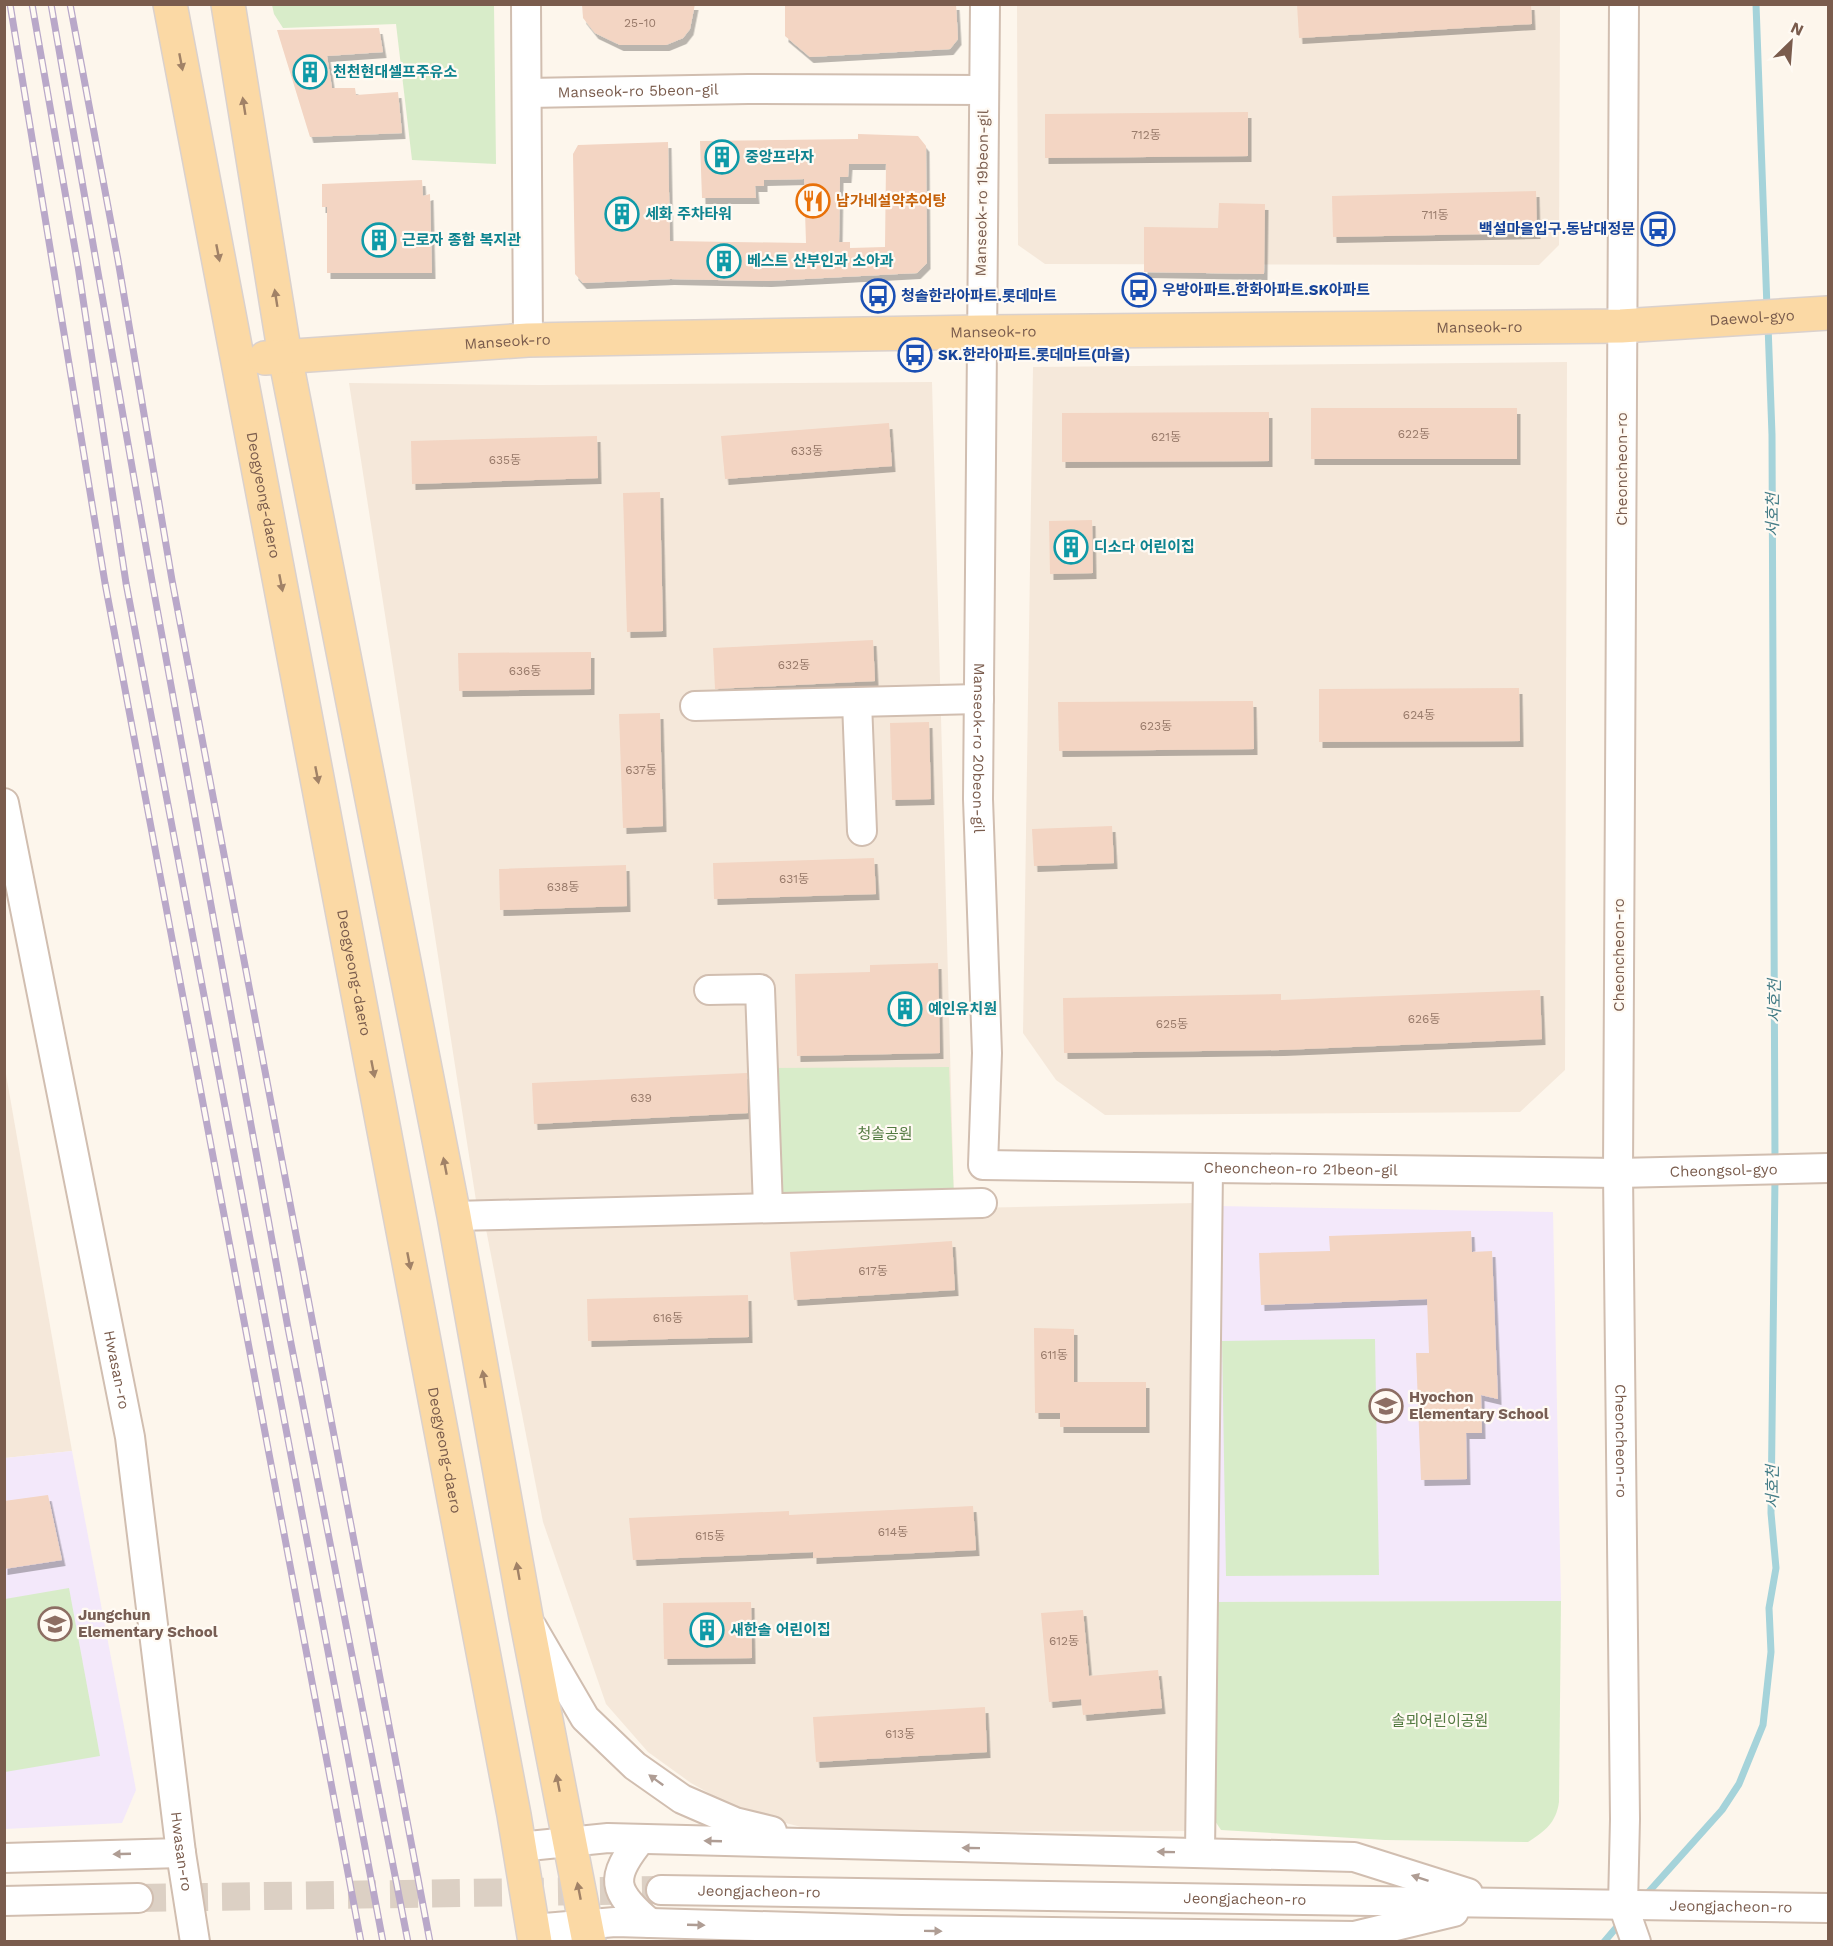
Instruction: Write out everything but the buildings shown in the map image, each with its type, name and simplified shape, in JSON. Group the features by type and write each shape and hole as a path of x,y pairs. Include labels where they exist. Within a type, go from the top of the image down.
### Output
{"main road":[{"name":"Deogyeong-daero","path":"170,4 239,360 534,1935"},
{"path":"228,4 285,356 454,1216 526,1617 587,1933"},
{"name":"Daewol-gyo","path":"1675,323 1828,313"},
{"name":"Manseok-ro","path":"239,360 528,340 981,332 1621,326 1675,323"}],"street":[{"path":"526,4 528,340"},
{"name":"Manseok-ro 19beon-gil","path":"981,332 986,4"},
{"name":"Cheoncheon-ro","path":"1624,4 1618,1173 1624,1905"},
{"name":"Manseok-ro 5beon-gil","path":"526,93 748,89"},
{"name":"Manseok-ro 19beon-gil","path":"748,89 984,90"},
{"name":"Manseok-ro 20beon-gil","path":"981,332 978,826 987,1053 983,1165"},
{"path":"695,706 979,699"},
{"path":"857,702 862,831"},
{"name":"Hwasan-ro","path":"4,803 130,1437 181,1853 195,1941"},
{"path":"709,990 760,989 768,1208"},
{"name":"Cheoncheon-ro 21beon-gil","path":"983,1165 1618,1173"},
{"name":"Cheongsol-gyo","path":"1618,1173 1828,1168"},
{"path":"1200,1853 1208,1169"},
{"path":"454,1216 982,1203"},
{"path":"526,1617 585,1718 636,1766 682,1799 735,1822 827,1845"},
{"path":"519,1847 570,1840 641,1839 1354,1857 1496,1902"},
{"path":"641,1839 622,1862 618,1882 628,1905 650,1923"},
{"path":"4,1857 181,1853"},
{"name":"Jeongjacheon-ro","path":"661,1890 1828,1908"},
{"path":"4,1901 138,1898"},
{"path":"534,1935 587,1933 615,1922 902,1930 1354,1936 1496,1902"},
{"path":"1624,1905 1636,1941"},
{"path":"847,1941 902,1930"}],"shaded area":[{"path":"1017,5 1560,5 1559,245 1539,265 1045,264 1018,245"},
{"path":"1567,362 1565,1070 1520,1112 1105,1115 1056,1080 1023,1033 1033,367"},
{"path":"932,382 954,1200 477,1207 349,383 541,385"},
{"path":"4,1063 72,1451 5,1458 4,1458"},
{"path":"1195,1203 1197,1831 821,1832 742,1812 691,1783 648,1752 606,1704 543,1522 484,1219"},
{"name":"Hyochon Elementary School","path":"1218,1206 1553,1212 1561,1601 1212,1602"},
{"name":"Jungchun Elementary School","path":"72,1451 136,1790 122,1823 5,1829 5,1458"}],"green space":[{"path":"272,5 494,5 496,164 412,160 396,24 283,28 274,14"},
{"name":"청솔공원","path":"949,1067 954,1200 771,1203 771,1068"},
{"path":"1375,1339 1379,1575 1226,1576 1222,1341"},
{"path":"69,1588 100,1756 5,1772 5,1599"},
{"name":"솔뫼어린이공원","path":"1561,1601 1559,1802 1549,1826 1528,1842 1385,1840 1221,1830 1207,1809 1212,1602"}],"waterway":[{"name":"서호천","path":"1756,4 1767,308"},
{"name":"서호천","path":"1768,325 1772,435 1775,1163"},
{"name":"서호천","path":"1645,1896 1722,1810 1739,1784 1763,1725 1771,1652 1769,1608 1776,1568 1771,1513 1775,1177"},
{"name":"서호천","path":"1604,1942 1621,1922"}],"tunnel":[{"path":"138,1898 661,1890"}],"railway":[{"path":"10,4 105,583 361,1942"},
{"path":"32,4 78,266 126,583 383,1942"},
{"path":"51,4 152,581 288,1328 408,1942"},
{"path":"70,4 118,260 172,580 430,1942"}],"place":[{"name":"천천현대셀프주유소","path":"310,72"},
{"name":"중앙프라자","path":"722,157"},
{"name":"남가네설악추어탕","path":"813,201"},
{"name":"세화 주차타워","path":"622,214"},
{"name":"백설마을입구.동남대정문","path":"1658,229"},
{"name":"근로자 종합 복지관","path":"379,240"},
{"name":"베스트 산부인과 소아과","path":"724,261"},
{"name":"우방아파트.한화아파트.SK아파트","path":"1139,290"},
{"name":"청솔한라아파트.롯데마트","path":"878,296"},
{"name":"SK.한라아파트.롯데마트(마을)","path":"915,355"},
{"name":"디소다 어린이집","path":"1071,547"},
{"name":"예인유치원","path":"905,1009"},
{"name":"Hyochon Elementary School","path":"1386,1406"},
{"name":"Jungchun Elementary School","path":"55,1624"},
{"name":"새한솔 어린이집","path":"707,1630"}]}
